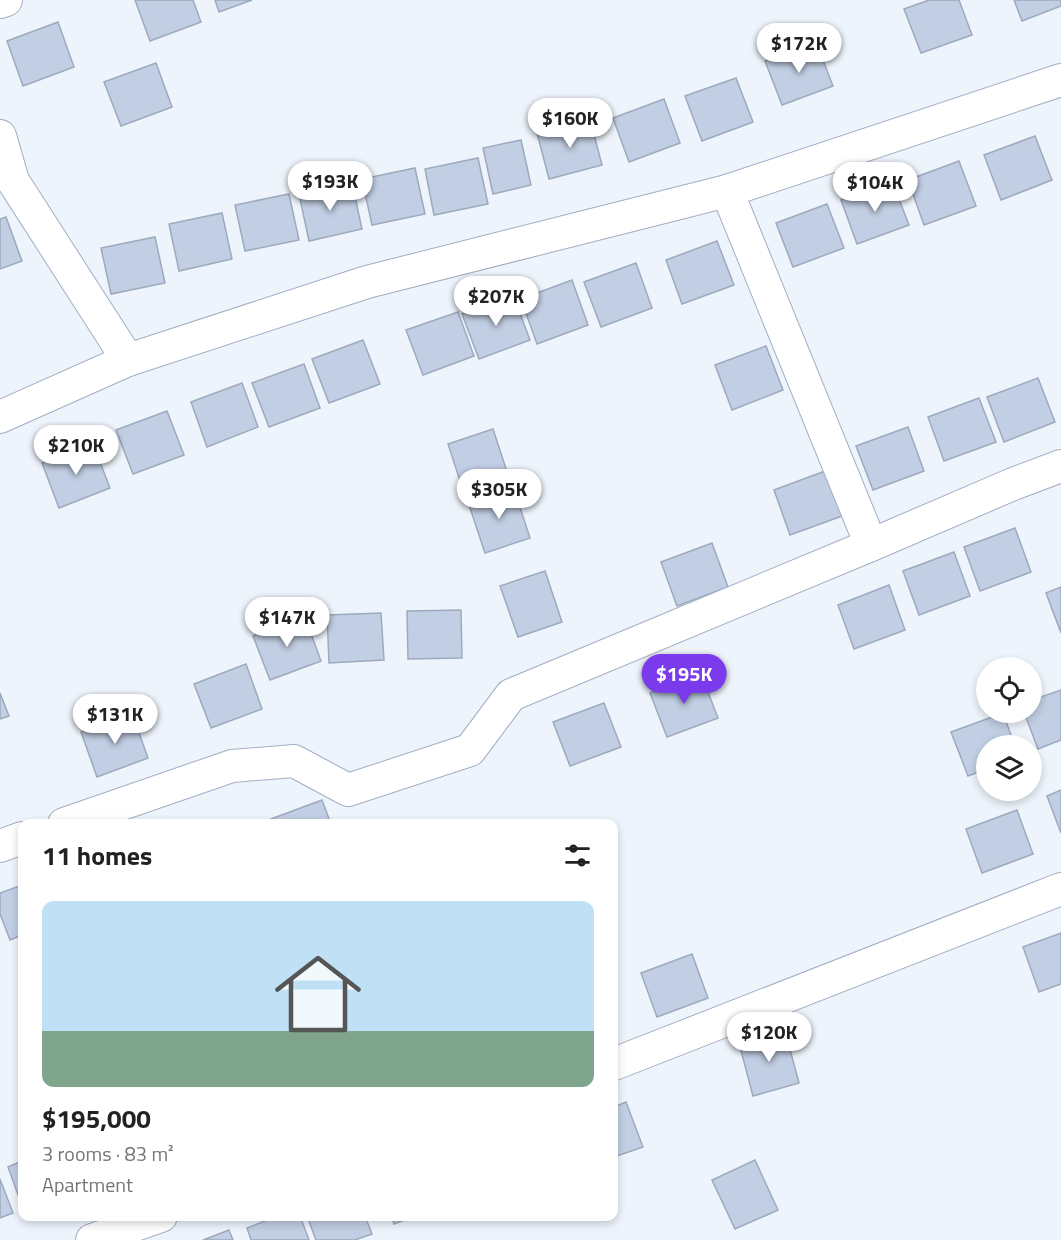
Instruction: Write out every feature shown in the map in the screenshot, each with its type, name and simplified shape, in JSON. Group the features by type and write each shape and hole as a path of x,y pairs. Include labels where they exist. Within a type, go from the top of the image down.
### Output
{"street":[{"path":"0,2 6,0"},
{"path":"0,417 128,360 367,282 727,191 1061,80"},
{"path":"0,136 6,183 128,360"},
{"path":"727,191 871,545"},
{"path":"78,819 232,766 294,760 348,790 470,750 511,695 871,545 1013,483 1061,466"},
{"path":"0,846 18,839"},
{"path":"618,1062 1061,889"},
{"path":"92,1240 147,1221"}],"building":[{"path":"135,0 193,0 201,22 150,41"},
{"path":"215,0 252,0 219,12"},
{"path":"929,0 959,0 972,35 921,53 904,9"},
{"path":"1014,0 1061,0 1061,6 1022,21"},
{"path":"58,22 74,67 23,86 7,41"},
{"path":"816,42 833,86 782,105 765,61"},
{"path":"156,63 172,107 121,126 104,82"},
{"path":"736,78 753,122 702,141 685,96"},
{"path":"664,99 680,143 629,162 613,118"},
{"path":"590,119 602,165 549,179 537,133"},
{"path":"1035,136 1052,180 1001,200 984,155"},
{"path":"521,140 531,185 493,194 483,148"},
{"path":"478,158 488,204 434,215 425,169"},
{"path":"959,161 976,206 924,225 908,180"},
{"path":"415,168 425,214 372,225 362,179"},
{"path":"892,181 909,225 857,244 841,200"},
{"path":"352,183 362,229 309,241 299,194"},
{"path":"289,194 299,240 245,251 235,205"},
{"path":"827,204 844,248 793,267 776,223"},
{"path":"222,213 232,259 179,271 169,224"},
{"path":"6,217 22,261 0,269 0,219"},
{"path":"155,237 165,283 111,294 101,248"},
{"path":"717,241 734,285 682,304 666,260"},
{"path":"636,263 652,308 601,327 584,282"},
{"path":"572,280 588,325 537,344 521,299"},
{"path":"513,295 530,340 479,359 462,314"},
{"path":"458,312 474,356 423,375 406,330"},
{"path":"363,340 380,384 329,403 312,359"},
{"path":"766,346 783,390 732,410 715,365"},
{"path":"304,364 320,408 269,427 252,383"},
{"path":"1038,378 1055,422 1004,442 987,397"},
{"path":"242,383 258,427 207,447 191,402"},
{"path":"979,398 996,442 944,461 928,417"},
{"path":"167,411 184,455 133,474 116,430"},
{"path":"908,427 924,471 873,490 856,446"},
{"path":"493,429 510,481 465,496 448,444"},
{"path":"93,444 110,488 59,508 42,463"},
{"path":"825,471 842,516 790,535 774,490"},
{"path":"513,486 530,538 485,553 468,502"},
{"path":"1015,528 1031,572 980,591 964,547"},
{"path":"712,543 728,587 677,606 661,562"},
{"path":"954,552 970,596 919,615 903,571"},
{"path":"545,571 562,622 518,637 500,586"},
{"path":"889,585 905,630 854,649 838,605"},
{"path":"1061,587 1061,633 1046,593"},
{"path":"461,610 462,658 408,659 407,611"},
{"path":"381,613 384,660 329,663 327,615"},
{"path":"305,617 321,661 270,680 253,636"},
{"path":"246,664 262,709 211,728 194,684"},
{"path":"701,674 718,718 667,737 650,693"},
{"path":"1061,690 1061,740 1042,747 1042,735 1033,735 1028,723 1042,723 1042,697"},
{"path":"0,693 9,716 0,719"},
{"path":"604,703 621,747 570,766 553,722"},
{"path":"132,713 148,758 97,777 81,732"},
{"path":"976,723 1007,723 1011,735 976,735 976,773 968,776 951,732"},
{"path":"1061,790 1061,833 1047,796"},
{"path":"322,800 329,819 271,819"},
{"path":"1017,810 1033,854 982,873 966,829"},
{"path":"18,886 18,937 10,940 0,914 0,893"},
{"path":"1061,933 1061,984 1039,992 1023,947"},
{"path":"692,954 708,998 657,1017 641,973"},
{"path":"785,1031 799,1083 753,1096 739,1043"},
{"path":"626,1102 643,1147 618,1156 618,1105"},
{"path":"755,1160 778,1210 735,1229 712,1180"},
{"path":"18,1163 18,1195 8,1167"},
{"path":"0,1179 13,1213 0,1218"},
{"path":"265,1221 302,1221 309,1240 251,1240 247,1228"},
{"path":"309,1221 367,1221 372,1234 355,1240 316,1240"},
{"path":"229,1230 233,1240 203,1240"}]}
